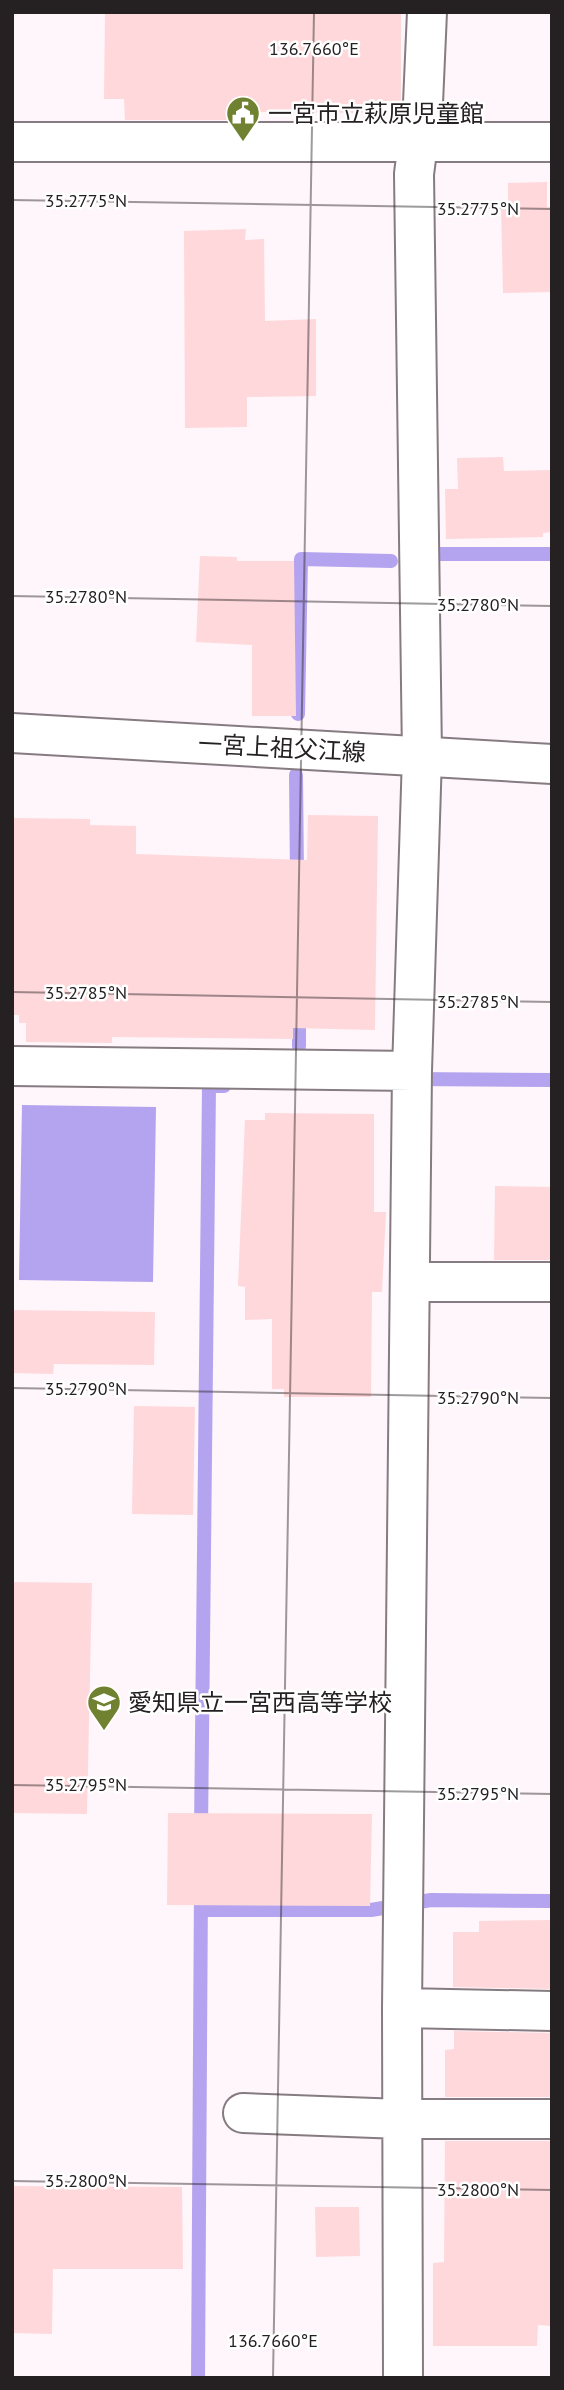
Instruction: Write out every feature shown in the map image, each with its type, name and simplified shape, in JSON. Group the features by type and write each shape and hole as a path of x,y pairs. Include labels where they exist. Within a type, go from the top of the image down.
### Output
{"street":[{"path":"403,2378 401,2119 412,1071 422,756 414,174 419,141 427,12"},
{"path":"12,142 552,142"},
{"name":"一宮上祖父江線","path":"12,733 552,764"},
{"path":"12,1066 412,1071"},
{"path":"410,1282 552,1282"},
{"path":"402,2008 552,2011"},
{"path":"243,2113 401,2119 552,2119"}],"shaded area":[{"path":"22,1105 156,1107 153,1282 19,1280"}],"building":[{"path":"105,12 401,12 401,101 382,101 381,113 248,112 248,120 125,120 124,99 104,99"},
{"path":"547,182 547,207 551,207 552,292 503,293 501,208 508,208 508,183"},
{"path":"246,229 245,240 264,239 265,321 316,319 316,396 247,397 247,427 185,428 184,231"},
{"path":"503,457 504,471 552,470 552,532 543,533 543,537 446,539 445,489 458,489 457,458"},
{"path":"200,556 237,557 237,561 294,561 296,716 252,716 252,645 196,642"},
{"path":"308,815 378,816 375,1030 293,1028 293,1039 112,1037 112,1043 26,1042 26,1023 19,1023 19,1015 12,1015 12,818 90,819 90,825 136,826 136,854 307,860"},
{"path":"265,1113 374,1114 374,1212 386,1212 382,1292 372,1292 371,1397 284,1397 284,1389 272,1389 272,1319 245,1320 245,1287 238,1286 245,1120 265,1120"},
{"path":"495,1186 552,1187 552,1260 494,1260"},
{"path":"12,1310 155,1312 154,1365 54,1364 53,1374 12,1373"},
{"path":"134,1406 195,1407 193,1515 132,1514"},
{"path":"12,1582 92,1583 87,1814 12,1813"},
{"path":"168,1813 372,1814 370,1906 167,1905"},
{"path":"552,1920 552,1989 453,1987 453,1932 479,1932 479,1921"},
{"path":"454,2031 552,2033 552,2097 445,2097 445,2050 454,2049"},
{"path":"445,2141 552,2141 552,2326 538,2325 537,2346 433,2346 433,2263 444,2262"},
{"path":"12,2186 182,2187 183,2269 53,2269 52,2334 12,2333"},
{"path":"315,2207 359,2207 360,2256 316,2257"}],"waterway":[{"path":"430,554 552,554"},
{"path":"298,714 301,559 391,561"},
{"path":"296,775 297,876"},
{"path":"299,1009 299,1046"},
{"path":"413,1079 552,1080"},
{"path":"201,1830 209,1086 224,1086"},
{"path":"198,2378 201,1886"},
{"path":"201,1910 371,1910 431,1900 552,1901"}],"place":[{"name":"一宮市立萩原児童館","path":"243,143"},
{"name":"愛知県立一宮西高等学校","path":"104,1732"}]}
